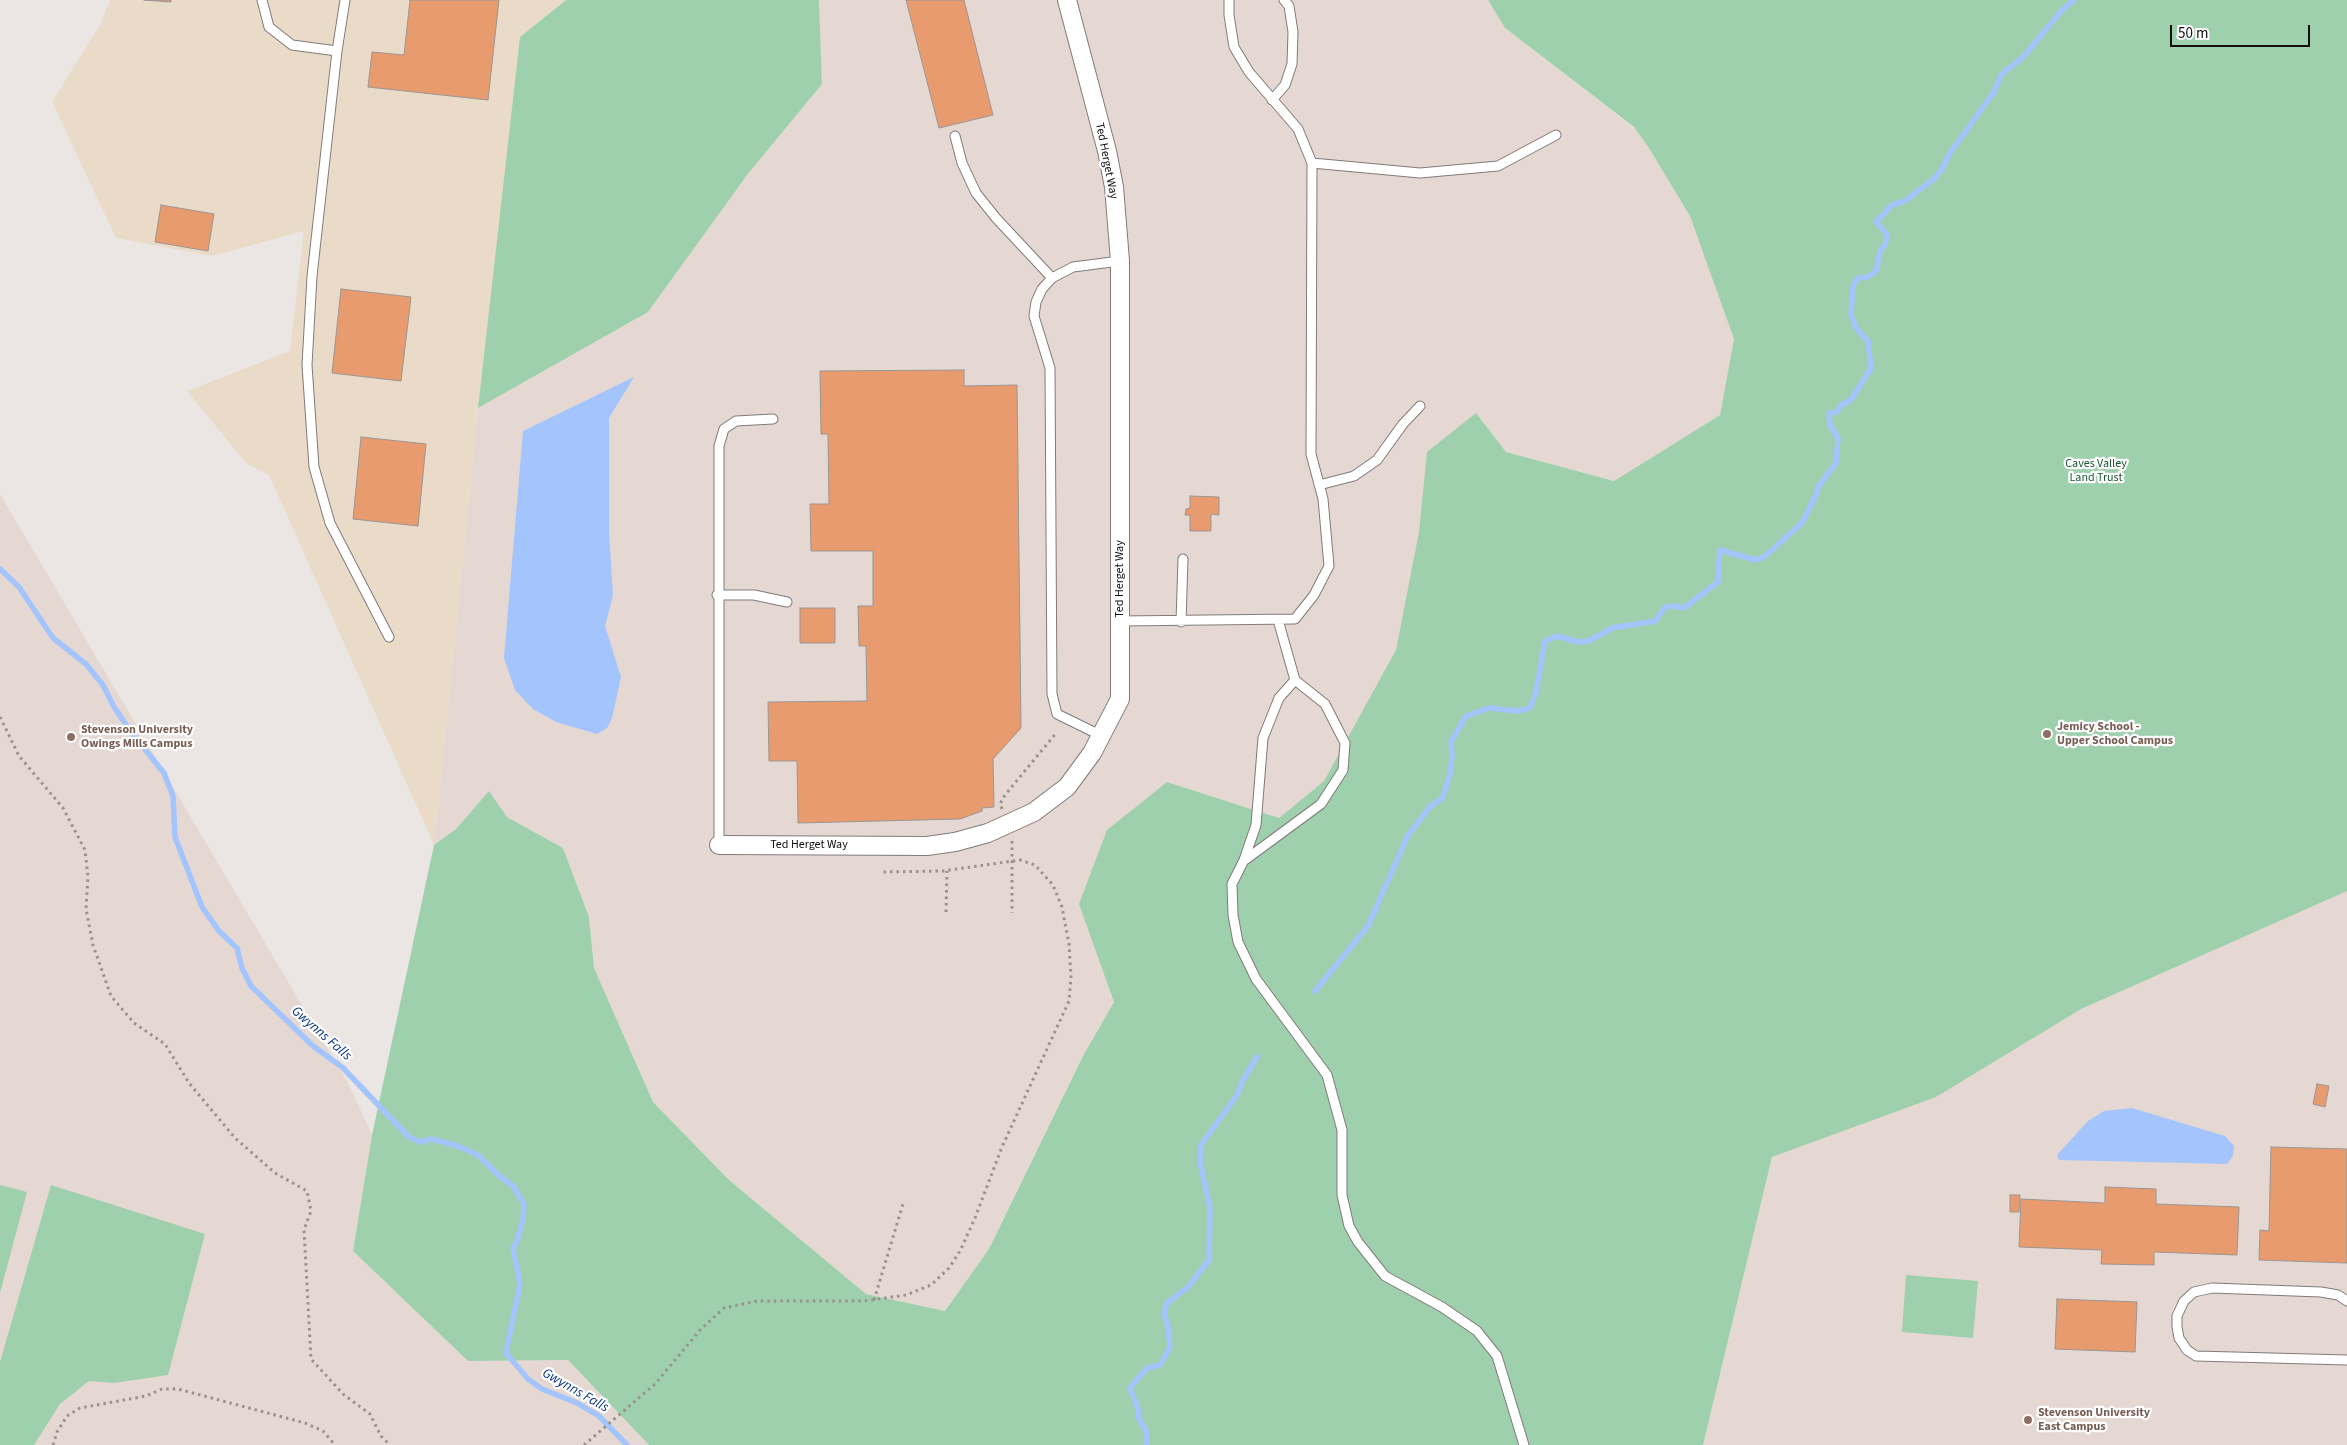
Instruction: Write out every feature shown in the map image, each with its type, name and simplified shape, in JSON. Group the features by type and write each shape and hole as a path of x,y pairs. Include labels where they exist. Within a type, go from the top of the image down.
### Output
{"street":[{"name":"Ted Herget Way","path":"719,845 927,846 955,842 988,833 1034,812 1067,787 1102,736 1120,699 1120,261 1114,187 1107,150 1067,0"}],"lane":[{"path":"262,0 269,27 292,45 338,51"},
{"path":"345,0 312,276 307,366 314,467 330,523 389,637"},
{"path":"1120,622 1295,619 1314,595 1329,566 1326,524 1319,486 1310,454 1312,163 1298,129 1248,72 1234,47 1229,15 1229,0"},
{"path":"1272,100 1285,84 1292,64 1293,32 1289,6 1284,0"},
{"path":"1312,163 1420,173 1498,166 1556,135"},
{"path":"955,136 962,163 976,192 996,218 1052,278"},
{"path":"1102,736 1057,714 1052,694 1050,368 1034,316 1036,302 1042,289 1052,278 1073,268 1120,261"},
{"path":"1319,486 1354,476 1377,460 1403,424 1420,406"},
{"path":"719,845 717,595 719,446 724,429 736,421 773,419"},
{"path":"1182,622 1183,560"},
{"path":"717,595 754,595 787,602"},
{"path":"1244,860 1321,804 1344,770 1345,743 1325,704 1295,680 1278,620"},
{"path":"1295,680 1279,698 1263,738 1256,825 1244,860 1232,884 1233,914 1238,942 1256,979 1326,1075 1342,1130 1342,1195 1349,1226 1358,1242 1385,1276 1442,1307 1477,1331 1497,1356 1524,1445"},
{"path":"2347,1301 2338,1295 2320,1292 2212,1288 2194,1292 2184,1301 2177,1316 2177,1327 2180,1338 2187,1350 2196,1356 2347,1360"}],"path":[{"path":"0,717 19,756 62,808 85,850 88,878 86,909 93,945 112,996 134,1024 165,1044 189,1083 235,1138 275,1173 307,1191 310,1212 304,1230 311,1359 343,1394 370,1414 381,1436 390,1445"},
{"path":"584,1445 665,1373 701,1329 724,1308 757,1301 874,1300 906,1295 931,1285 948,1268 960,1251 975,1218 1005,1139 1069,1001 1071,977 1069,944 1062,907 1053,884 1035,865 1020,860 947,870 882,872"},
{"path":"946,912 947,870"},
{"path":"874,1300 903,1204"},
{"path":"53,1445 57,1432 68,1416 80,1408 146,1396 162,1389 178,1390 305,1423 323,1431 335,1445"}],"shaded area":[{"path":"110,0 566,0 520,38 478,408 434,845 269,475 246,463 187,391 290,351 304,231 212,256 116,238 52,102 100,25"},
{"path":"819,0 1488,0 1505,28 1670,156 1734,339 1720,415 1614,481 1506,452 1476,413 1409,632 1324,781 1279,818 1167,782 1080,904 1114,1002 1083,1056 989,1249 945,1311 866,1294 729,1180 653,1102 594,968 589,917 563,848 507,817 489,792 456,829 434,845 478,408 648,312 747,175 822,84"},
{"name":"Jemicy School - Upper School Campus","path":"2347,0 2347,1445 1703,1445 1830,915"},
{"name":"Stevenson University Owings Mills Campus","path":"0,494 349,1085 372,1135 353,1251 468,1361 568,1360 649,1445 0,1445"}],"green space":[{"path":"566,0 819,0 822,84 747,175 648,312 478,408 520,37"},
{"name":"Caves Valley Land Trust","path":"1488,0 2347,0 2347,891 2081,1009 1936,1097 1772,1157 1703,1445 649,1445 568,1360 468,1361 353,1251 372,1135 434,845 456,829 489,791 507,817 563,848 589,917 594,968 653,1102 729,1180 866,1294 945,1311 989,1249 1083,1056 1114,1002 1079,904 1107,830 1167,782 1279,818 1324,781 1396,650 1419,532 1427,452 1476,413 1506,452 1614,481 1720,415 1734,339 1690,216 1649,148 1634,127 1505,28"},
{"path":"0,1185 27,1192 0,1293"},
{"path":"51,1185 205,1234 168,1375 114,1383 89,1381 60,1404 34,1445 0,1445 0,1362"},
{"path":"1906,1275 1978,1281 1973,1338 1902,1332"}],"water":[{"path":"634,377 609,418 609,532 613,595 605,626 621,677 612,718 607,728 597,734 556,722 533,709 515,690 504,658 523,431"},
{"path":"2132,1108 2225,1136 2234,1146 2233,1156 2227,1164 2059,1160 2057,1155 2088,1121 2104,1111"}],"building":[{"path":"144,0 171,0 171,2"},
{"path":"410,0 499,0 488,100 368,87 372,52 404,55"},
{"path":"906,0 964,0 993,115 939,128"},
{"path":"161,205 214,214 208,251 155,242"},
{"path":"341,289 411,297 401,381 332,373"},
{"path":"964,370 964,386 1017,385 1021,728 993,759 994,807 982,808 982,811 960,819 798,823 797,761 769,761 768,702 867,701 866,646 859,646 858,606 873,606 873,551 811,551 810,504 829,504 828,434 821,434 820,371"},
{"path":"361,437 426,444 418,526 353,519"},
{"path":"1190,496 1219,497 1219,515 1211,514 1211,531 1190,531 1190,515 1185,515 1186,509 1190,508"},
{"path":"800,608 835,608 835,643 800,643"},
{"path":"2317,1084 2329,1086 2325,1107 2313,1104"},
{"path":"2271,1147 2347,1149 2347,1263 2259,1260 2260,1230 2269,1231"},
{"path":"2105,1187 2156,1189 2156,1204 2239,1207 2237,1255 2154,1252 2154,1265 2101,1264 2102,1250 2019,1247 2021,1199 2105,1203"},
{"path":"2010,1195 2020,1195 2019,1212 2010,1212"},
{"path":"2057,1299 2137,1302 2135,1352 2055,1349"}],"waterway":[{"path":"1315,991 1368,926 1408,835 1430,807 1443,797 1450,774 1451,742 1466,716 1489,708 1516,711 1530,708 1536,692 1545,641 1557,636 1578,642 1589,641 1612,628 1655,621 1665,607 1675,606 1684,608 1719,581 1720,550 1756,560 1764,557 1802,523 1818,487 1836,463 1838,438 1830,425 1829,413 1837,412 1841,405 1851,400 1871,368 1868,341 1856,328 1851,315 1853,286 1858,278 1868,277 1876,271 1880,251 1885,245 1887,234 1876,222 1892,205 1905,201 1934,179 1942,169 1950,153 1994,92 2001,75 2024,56 2062,10 2074,0"},
{"name":"Gwynns Falls","path":"0,569 19,587 53,638 86,664 103,685 114,707 131,732 164,773 173,796 175,837 202,907 219,931 237,948 242,968 251,986 313,1046 342,1067 409,1137 420,1142 431,1139 455,1145 478,1155 497,1174 513,1186 524,1204 523,1219 513,1248 520,1284 506,1353 528,1379 542,1389 577,1403 599,1416 627,1445"},
{"path":"1147,1445 1146,1431 1138,1417 1138,1409 1130,1388 1147,1368 1160,1365 1170,1347 1168,1325 1164,1314 1167,1303 1188,1287 1209,1260 1210,1208 1200,1162 1201,1145 1237,1095 1243,1080 1257,1057"}],"place":[{"name":"Jemicy School - Upper School Campus","path":"2047,734"},
{"name":"Stevenson University Owings Mills Campus","path":"71,737"},
{"name":"Stevenson University East Campus","path":"2028,1420"}]}
